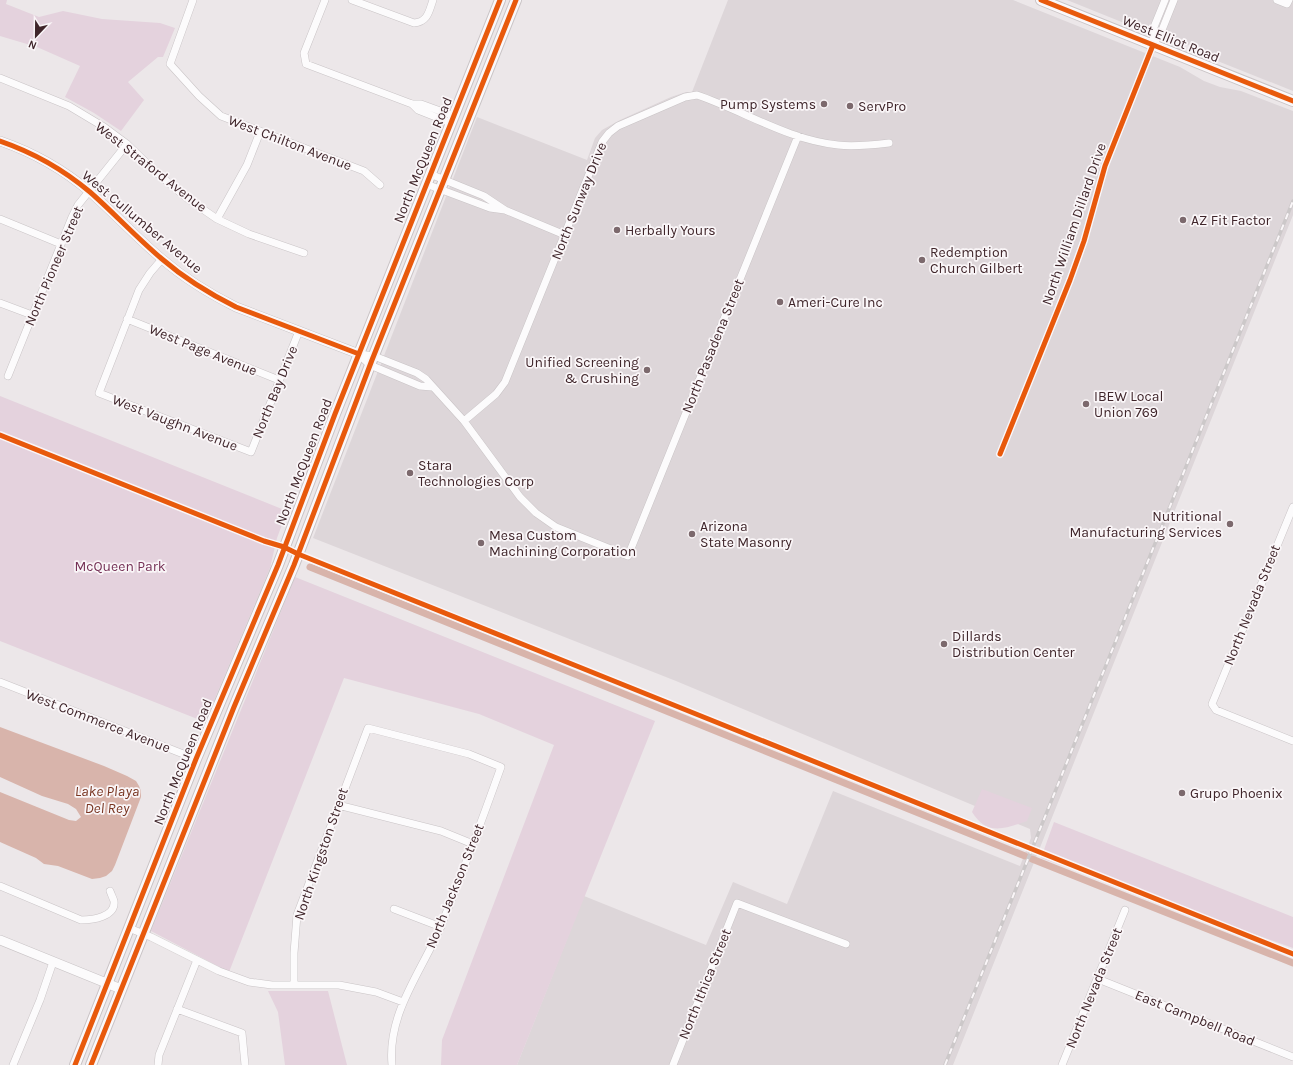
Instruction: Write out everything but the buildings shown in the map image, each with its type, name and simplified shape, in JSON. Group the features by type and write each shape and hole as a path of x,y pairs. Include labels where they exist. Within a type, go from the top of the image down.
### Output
{"main road":[{"name":"North McQueen Road","path":"75,1065 196,760 280,559 358,354 500,0"},
{"path":"503,0 515,2"},
{"name":"West Elliot Road","path":"1041,0 1293,101"},
{"name":"North McQueen Road","path":"91,1065 120,989 234,707 294,565 372,361 515,2"},
{"path":"280,559 294,565"},
{"path":"220,701 234,707"}],"street":[{"name":"West Chilton Avenue","path":"193,0 170,64 199,96 221,116 364,171 380,185"},
{"path":"326,0 304,54 306,64 412,104 421,104 425,109 452,120"},
{"path":"352,0 414,23 420,22 426,18 433,0"},
{"path":"1153,45 1154,27 1165,0"},
{"path":"1153,45 1162,30 1174,0"},
{"path":"1277,0 1288,2"},
{"name":"North William Dillard Drive","path":"1000,454 1070,280 1084,241 1105,166 1153,45"},
{"name":"West Straford Avenue","path":"0,78 69,106 104,127 127,144 158,174 188,199 217,219 249,234 304,253"},
{"name":"North Sunway Drive","path":"464,421 496,394 505,382 602,142 609,133 618,126 685,97 697,95 798,136 838,145 858,146 889,143"},
{"path":"217,219 247,164 260,132"},
{"name":"North Pasadena Street","path":"464,421 518,495 536,513 556,527 628,556 798,136"},
{"name":"West Cullumber Avenue","path":"0,141 22,149 74,179 162,259 220,299 236,307 358,354"},
{"name":"North Pioneer Street","path":"8,376 78,205 127,144"},
{"path":"430,174 484,196 505,210 565,235"},
{"path":"426,184 490,208 505,210"},
{"path":"0,220 61,244"},
{"path":"127,319 139,290 150,273 162,259"},
{"path":"0,303 32,315"},
{"name":"West Page Avenue","path":"127,319 279,380"},
{"name":"West Vaughn Avenue","path":"127,319 99,393 251,452"},
{"name":"North Bay Drive","path":"251,452 299,331"},
{"path":"358,354 420,386 432,387 464,421"},
{"name":"North Nevada Street","path":"1293,507 1212,704 1216,710 1293,741"},
{"name":"West Commerce Avenue","path":"0,682 196,760"},
{"name":"North Kingston Street","path":"294,985 294,953 297,915 368,728 470,754 501,767"},
{"name":"North Jackson Street","path":"392,1065 394,1034 403,1002 441,927 501,767"},
{"path":"338,805 441,832 473,844"},
{"path":"0,886 81,920 93,920 105,916 112,908 114,901 110,891"},
{"name":"North Ithica Street","path":"673,1065 737,902 846,944"},
{"path":"394,909 441,927"},
{"name":"North Nevada Street","path":"1062,1065 1125,910"},
{"path":"129,928 219,971 249,982 272,985 339,985 376,992 403,1002"},
{"path":"0,940 120,989"},
{"path":"158,1065 159,1055 197,960"},
{"path":"12,1065 40,1000 53,962"},
{"name":"East Campbell Road","path":"1098,979 1293,1057"},
{"path":"177,1009 242,1033 245,1065"}],"shaded area":[{"path":"728,0 1013,0 1180,67 1204,81 1220,87 1241,91 1293,111 1293,215 953,1065 517,1065 584,896 706,945 733,882 787,904 833,791 1020,866 1031,838 1030,829 676,681 313,538 477,117 587,160 595,138 602,130 620,120 671,97 686,92 692,92"},
{"path":"1067,0 1293,0 1293,91 1220,62 1199,49 1139,29"}],"green space":[{"path":"0,0 7,0 6,4 39,17 63,11 102,19 160,23 175,28 163,57 158,57 128,82 144,100 121,131 94,113 65,97 80,66 37,47 0,36"},
{"name":"McQueen Park","path":"0,396 287,511 277,538 270,568 205,722 0,641"},
{"path":"295,577 655,721 517,1065 441,1065 442,1040 554,745 479,714 344,678 229,972 151,931"},
{"path":"982,789 1032,808 1027,821 1003,828 990,828 984,825 972,812"},
{"path":"1054,822 1293,917 1293,948 1041,858"},
{"path":"268,991 328,991 347,1065 285,1065 278,1012"}],"water":[{"name":"Lake Playa Del Rey","path":"0,727 104,766 136,781 141,791 141,797 115,865 112,871 106,876 92,879 58,866 44,864 36,858 0,842 0,792 69,820 76,821 81,817 76,809 68,804 42,796 0,777"}],"waterway":[{"path":"310,567 1025,856"},
{"path":"1032,859 1293,963"}],"railway":[{"path":"945,1065 1293,201"}],"cycle path":[{"path":"75,1065 196,759 278,565 335,414 500,0"},
{"path":"91,1065 234,707 294,565 372,360 516,0"},
{"path":"1041,0 1293,101"},
{"path":"1000,454 1070,280 1084,241 1105,166 1153,45"},
{"path":"0,141 36,156 69,176 90,192 162,259 179,273 207,291 236,307 359,354"},
{"path":"0,435 264,541 284,547 298,554 1293,954"}],"place":[{"name":"Pump Systems","path":"824,104"},
{"name":"ServPro","path":"850,106"},
{"name":"AZ Fit Factor","path":"1183,220"},
{"name":"Herbally Yours","path":"617,230"},
{"name":"Redemption Church Gilbert","path":"922,260"},
{"name":"Ameri-Cure Inc","path":"780,302"},
{"name":"Unified Screening & Crushing","path":"647,370"},
{"name":"IBEW Local Union 769","path":"1086,404"},
{"name":"Stara Technologies Corp","path":"410,473"},
{"name":"Nutritional Manufacturing Services","path":"1230,524"},
{"name":"Arizona State Masonry","path":"692,534"},
{"name":"Mesa Custom Machining Corporation","path":"481,543"},
{"name":"Dillards Distribution Center","path":"944,644"},
{"name":"Grupo Phoenix","path":"1182,793"}]}
